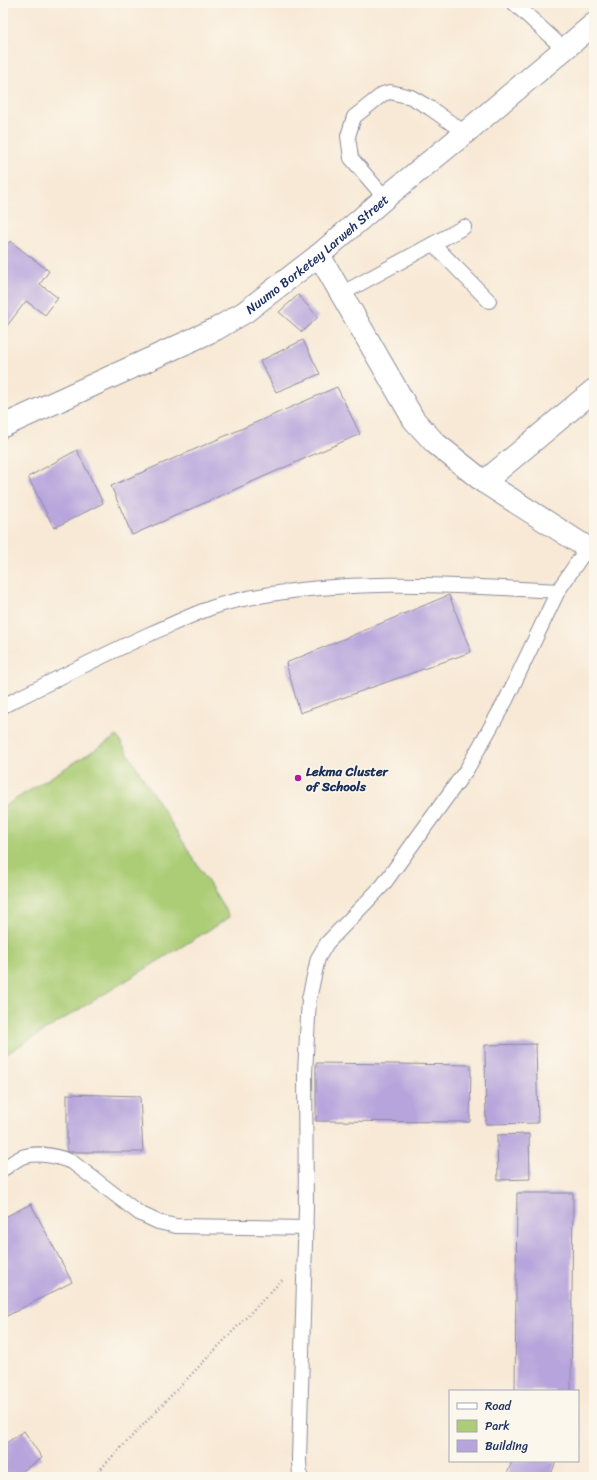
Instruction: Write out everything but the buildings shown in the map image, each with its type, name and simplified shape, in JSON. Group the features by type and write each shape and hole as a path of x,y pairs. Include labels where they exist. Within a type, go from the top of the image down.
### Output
{"street":[{"name":"Nuumo Borketey Larweh Street","path":"3,426 216,329 245,312 319,255 594,24"},
{"path":"319,255 414,420 435,443 484,482 591,550"},
{"path":"484,482 594,390"}],"lane":[{"path":"514,3 564,49"},
{"path":"385,198 351,158 348,136 354,117 383,94 390,92 412,97 466,133"},
{"path":"342,294 464,227"},
{"path":"433,244 489,301"},
{"path":"300,1477 299,1460 306,1228 305,1073 309,999 318,958 327,943 383,885 467,770 506,700 558,591 591,550"},
{"path":"3,706 94,659 195,614 238,600 296,591 386,584 455,585 558,591"},
{"path":"3,1169 25,1156 39,1155 59,1157 72,1162 139,1212 158,1222 176,1226 306,1228"}],"path":[{"path":"93,1477 304,1258"}],"green space":[{"path":"117,736 230,917 3,1056 3,807"}],"place":[{"name":"Lekma Cluster of Schools","path":"298,778"}]}
